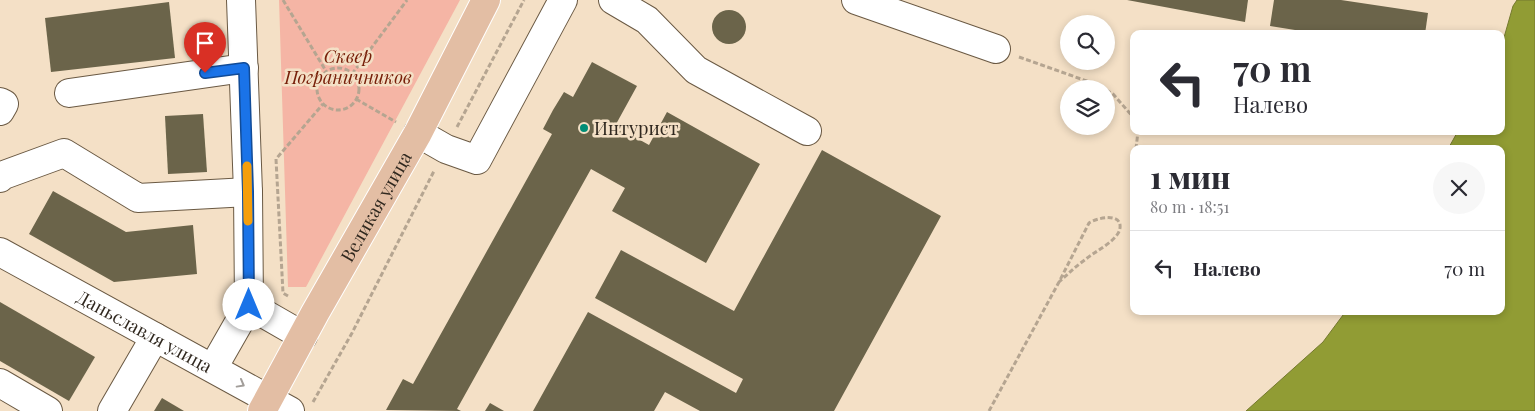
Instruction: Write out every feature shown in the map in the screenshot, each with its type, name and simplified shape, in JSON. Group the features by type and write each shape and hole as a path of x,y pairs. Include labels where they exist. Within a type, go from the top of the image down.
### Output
{"main road":[{"name":"Великая улица","path":"283,406 303,336 410,129 486,0"}],"street":[{"path":"213,368 249,305 248,192 241,0"},
{"path":"410,129 446,149 477,160 563,0"},
{"path":"613,0 647,20 696,70 806,131"},
{"path":"856,0 996,49"},
{"path":"69,93 244,68"},
{"path":"0,102 4,104 0,111"},
{"path":"0,178 64,153 138,198 248,192"},
{"name":"Даньславля улица","path":"0,252 283,406"},
{"path":"249,305 303,336"},
{"path":"112,411 155,336"},
{"path":"0,384 48,411"}],"path":[{"path":"282,0 326,72"},
{"path":"352,74 407,0"},
{"path":"283,406 352,332 524,0"},
{"path":"996,49 1084,80"},
{"path":"332,68 339,68 346,70 356,79 358,86 356,100 346,109 332,109 323,104 317,96 318,82 326,72 332,68"},
{"path":"1115,96 1130,113"},
{"path":"356,100 410,129"},
{"path":"289,297 283,293 276,159 323,104"},
{"path":"989,411 1089,223 1108,218 1116,219 1121,227 1113,240 1085,259 1059,282"}],"green space":[{"name":"Сквер Пограничников","path":"279,0 460,0 306,287 288,287"}],"shaded area":[{"path":"1517,0 1535,0 1535,411 1246,411 1323,342 1343,315 1505,315 1505,145 1450,145 1456,135 1505,135 1505,34 1513,6"}],"building":[{"path":"1127,0 1248,0 1245,22"},
{"path":"1274,0 1341,0 1428,13 1426,30 1295,30 1270,26"},
{"path":"169,2 175,58 51,72 45,18"},
{"path":"729,10 741,15 746,27 741,39 729,44 717,39 712,27 717,15"},
{"path":"592,62 637,86 615,126 649,145 667,112 760,164 706,263 612,211 625,188 591,169 457,409 461,411 386,410 403,379 413,384 552,134 543,129 553,110 564,92 573,97"},
{"path":"203,114 207,172 168,174 165,116"},
{"path":"822,150 941,216 834,411 700,411 665,392 654,411 533,411 588,312 736,393 743,379 595,298 621,250 734,311"},
{"path":"53,191 126,232 193,225 197,274 114,282 29,234"},
{"path":"0,302 95,357 69,401 0,361"},
{"path":"162,398 184,411 154,411"},
{"path":"490,403 504,411 485,411"}],"slow traffic":[{"path":"247,166 248,221"}],"place":[{"name":"Интурист","path":"584,128"}],"route":[{"path":"205,73 244,68 249,305"}]}
